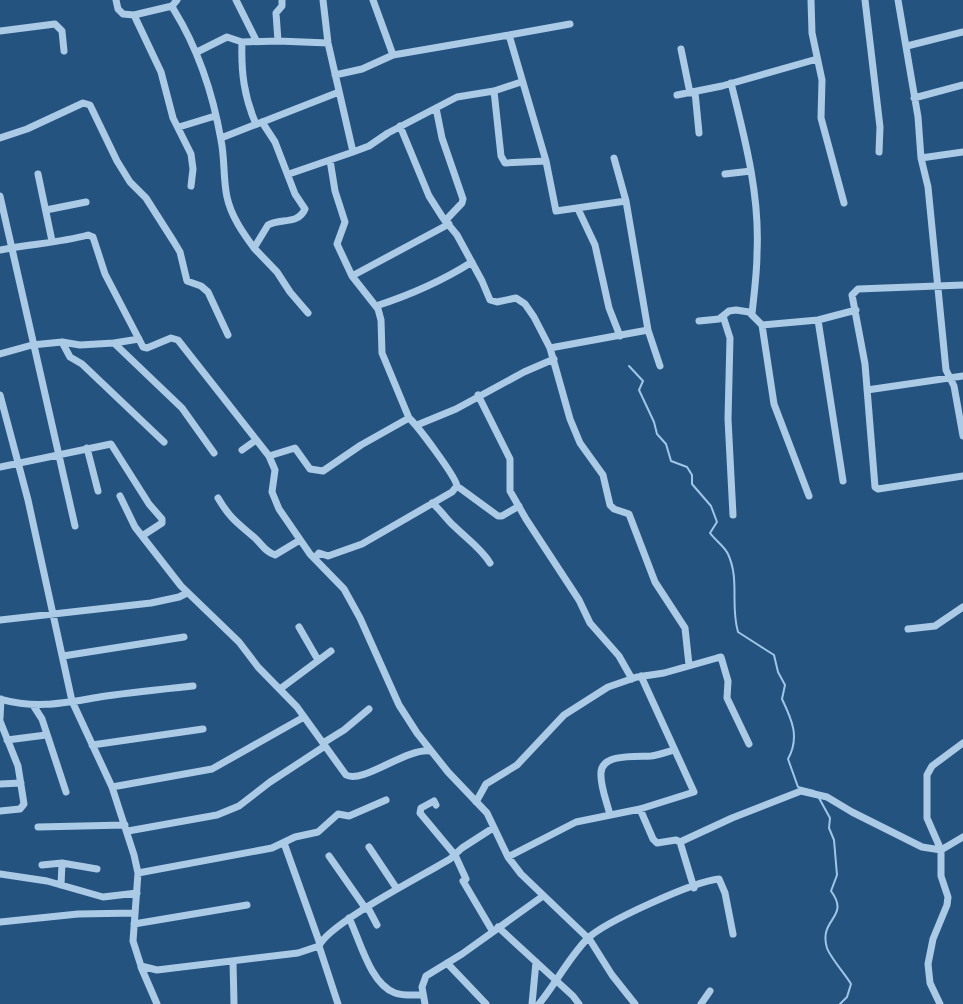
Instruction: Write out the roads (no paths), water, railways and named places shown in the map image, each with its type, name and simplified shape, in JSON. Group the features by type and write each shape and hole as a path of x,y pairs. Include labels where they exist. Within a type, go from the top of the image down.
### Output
{"street":[{"path":"116,0 118,9 123,14 134,15 175,3 197,52 215,116 221,138 226,197 234,218 254,248 277,272 290,292 308,313"},
{"path":"236,0 256,40"},
{"path":"278,40 276,14 282,6 282,0"},
{"path":"322,0 328,43 353,152"},
{"path":"373,0 393,55"},
{"path":"811,0 812,33 822,80 821,118 844,203"},
{"path":"865,0 880,127 879,152"},
{"path":"898,0 918,117 921,158 928,187 946,370 954,386 963,436"},
{"path":"134,15 161,72 168,105 192,154 191,186"},
{"path":"0,31 55,24 62,31 64,51"},
{"path":"335,75 362,69 393,55 570,24"},
{"path":"907,46 963,32"},
{"path":"509,35 521,82 546,161 556,211 626,201"},
{"path":"197,52 227,36 242,42 278,40 328,43"},
{"path":"242,42 241,74 248,106 275,142 304,211 294,220 268,224 254,248"},
{"path":"681,49 692,92 699,133"},
{"path":"677,95 731,83 817,59"},
{"path":"289,174 369,146 400,126 457,97 494,91 521,82"},
{"path":"731,83 751,171 758,252 752,314"},
{"path":"914,98 963,85"},
{"path":"494,91 501,156 505,164 546,161"},
{"path":"221,138 339,92"},
{"path":"0,138 27,129 83,103 90,105 117,161 130,182 146,198 180,252 187,281 201,286 208,292 228,335"},
{"path":"352,276 447,222 464,199 443,143 436,108"},
{"path":"179,127 215,116"},
{"path":"400,126 429,196 472,262 490,300 497,302 516,298 525,304 550,348 570,419 580,443 603,475 610,505 614,509 629,514 655,582 685,628 689,665"},
{"path":"921,158 963,152"},
{"path":"614,158 626,201 648,330 660,366"},
{"path":"330,160 335,191 345,222 337,244 352,276 376,306 382,320 382,353 409,418 417,425 433,451 450,470 456,479 457,486 498,516 502,516 519,506"},
{"path":"725,174 751,171"},
{"path":"38,174 52,241"},
{"path":"0,196 32,344 75,526"},
{"path":"46,210 86,202"},
{"path":"578,209 595,245 609,308 620,336"},
{"path":"0,250 26,248 52,241 93,236 105,274 143,347 147,348 171,338 178,340 269,456 275,470 272,492 285,518 300,540 344,589 360,618 399,705 430,751 487,813 508,856 526,881 588,938 612,975 635,1004"},
{"path":"376,306 410,294 448,277 472,262"},
{"path":"963,285 858,289 852,295 856,310 867,390 874,485 876,488 963,476"},
{"path":"699,321 713,320 729,311 736,310 752,314 762,325 774,404 809,496"},
{"path":"762,325 818,320 856,310"},
{"path":"723,316 730,349 728,419 734,515"},
{"path":"818,320 843,481"},
{"path":"550,348 648,330"},
{"path":"0,354 32,344 62,342 80,344 114,343 139,339"},
{"path":"62,342 70,357 82,364 164,442"},
{"path":"114,343 182,408 214,452"},
{"path":"417,425 460,407 478,395 554,359"},
{"path":"867,390 963,376"},
{"path":"478,395 510,459 510,490 553,564 578,600 590,623 622,660 632,679"},
{"path":"0,396 19,463 72,701 112,787 126,828 138,873 134,941 141,966 157,1004"},
{"path":"269,456 295,448 310,469 323,471 361,445 409,418"},
{"path":"242,450 256,440"},
{"path":"0,467 107,443 114,446 122,463 148,504 162,519 162,523 142,536"},
{"path":"87,448 98,491"},
{"path":"315,558 319,554 328,556 362,544 452,492 457,486"},
{"path":"120,496 142,536 187,592 239,642 304,717 343,772 349,777 357,776 421,750 430,751"},
{"path":"218,498 234,522 258,540 268,552 275,555 300,540"},
{"path":"432,503 444,512 454,526 482,552 490,563"},
{"path":"0,620 54,616 151,603 179,597 187,592"},
{"path":"908,629 935,626 963,606"},
{"path":"299,627 318,660"},
{"path":"63,656 184,637"},
{"path":"280,689 331,651"},
{"path":"476,802 486,784 516,765 564,715 608,687 641,676 664,673 721,658 728,681 727,698 749,744"},
{"path":"508,856 576,822 640,809 694,792 641,676"},
{"path":"0,811 23,807 18,766 0,719 1,699 33,704 60,705 72,701 193,686"},
{"path":"33,704 42,719 66,792"},
{"path":"38,827 126,828 217,815 239,806 324,745 369,709"},
{"path":"112,787 212,769 304,717"},
{"path":"92,745 203,729"},
{"path":"7,740 46,734"},
{"path":"421,750 426,743"},
{"path":"940,1004 928,974 933,939 947,905 947,890 941,870 941,850 927,818 927,775 932,766 963,743"},
{"path":"610,814 600,774 604,765 611,760 633,756 653,756 674,750"},
{"path":"0,784 21,783"},
{"path":"640,809 655,842 676,840 680,842 801,791 818,795 922,847 941,850 963,837"},
{"path":"138,873 272,848 295,837 318,832 338,814 349,816 386,800"},
{"path":"436,805 434,801 421,808 420,813 455,854 466,879 463,881 496,930 558,981 579,1004"},
{"path":"141,966 157,970 298,953 320,945 326,936 350,918 455,854 493,828"},
{"path":"680,842 689,866 694,888"},
{"path":"284,843 320,945 338,1004"},
{"path":"369,847 397,889"},
{"path":"329,856 377,925"},
{"path":"61,885 62,864"},
{"path":"42,865 62,864 97,869"},
{"path":"0,874 61,885 104,897 137,894"},
{"path":"539,1004 558,981 561,971 588,938 627,914 664,897 716,879 721,881 733,934"},
{"path":"425,1004 422,995 423,980 426,976 496,930 543,896"},
{"path":"134,924 247,905"},
{"path":"0,922 78,914 135,914"},
{"path":"350,918 371,969 389,990 397,994 422,995"},
{"path":"233,961 234,1004"},
{"path":"532,1004 536,962"},
{"path":"447,963 486,1004"},
{"path":"701,1004 710,991"}],"waterway":[{"path":"629,366 643,381 639,390 654,422 657,434 666,444 671,461 687,467 692,475 692,484 711,506 717,522 710,533 727,551 734,573 735,612 738,632 774,655 778,672 785,685 782,699 789,714 794,736 792,751 788,759 798,787 814,791"},
{"path":"819,798 830,818 829,828 834,840 837,875 831,891 838,907 825,938 831,956 851,984 847,997 840,1004"}]}
